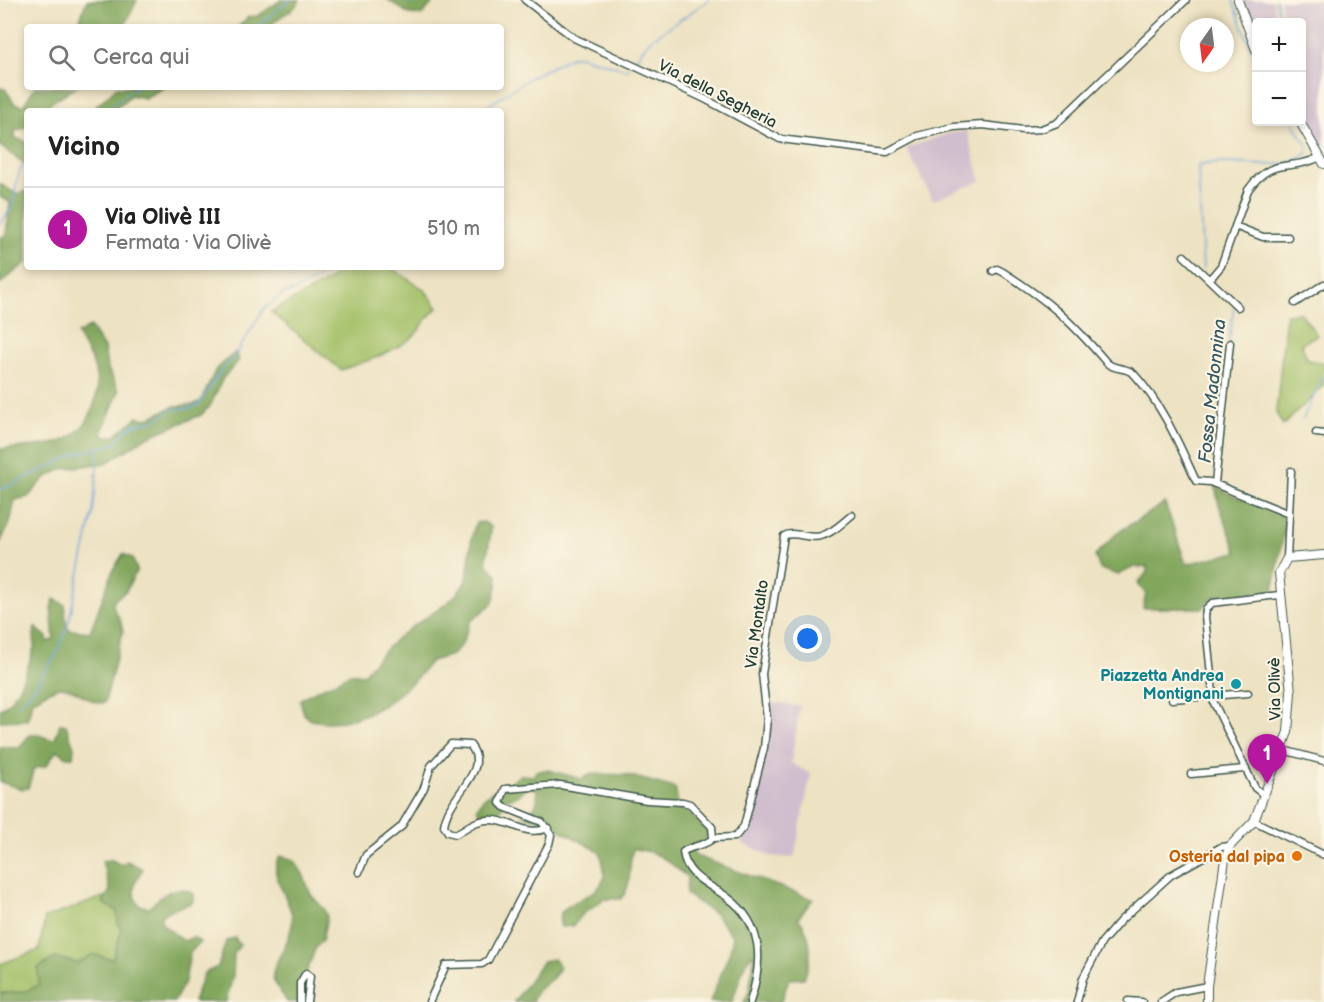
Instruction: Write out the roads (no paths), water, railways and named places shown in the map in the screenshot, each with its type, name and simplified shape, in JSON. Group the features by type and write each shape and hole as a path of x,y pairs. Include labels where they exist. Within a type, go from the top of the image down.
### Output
{"street":[{"name":"Via della Segheria","path":"525,0 574,38 705,99 780,139 887,152 917,136 954,127 983,125 1023,130 1041,129 1058,123 1186,0"},
{"path":"1238,0 1252,37"},
{"path":"1210,279 1221,266 1248,190 1265,172 1278,165 1321,161 1302,126"},
{"path":"1235,226 1263,237 1288,237"},
{"path":"1184,256 1238,307"},
{"path":"993,271 997,269 1003,272 1051,304 1088,338 1108,364 1132,372 1162,410 1196,481 1215,483 1289,514"},
{"path":"1294,303 1324,284"},
{"path":"1215,483 1230,343"},
{"path":"1316,433 1324,434"},
{"path":"1291,471 1287,558 1324,555"},
{"name":"Via Montalto","path":"750,1002 755,987 759,951 757,936 751,921 726,897 703,883 684,861 682,852 700,846 713,838 735,837 744,826 758,775 767,719 762,674 784,536 789,533 820,537 833,531 852,514"},
{"name":"Via Olivè","path":"1207,1002 1207,986 1224,859 1230,846 1254,821 1288,732 1291,692 1279,595 1279,573 1287,558"},
{"path":"1264,795 1255,788 1218,716 1212,695 1206,609 1212,603 1279,595"},
{"path":"1172,699 1248,693"},
{"path":"359,873 366,855 400,827 424,788 431,766 451,744 470,745 479,762 475,772 450,806 444,826 448,832 456,834 475,823 489,819 529,832 538,832 548,828"},
{"path":"1283,750 1324,761"},
{"path":"1191,774 1244,769"},
{"path":"548,828 533,817 504,807 500,802 500,797 505,789 560,785 647,800 683,802 690,804 712,828 713,838"},
{"path":"1254,821 1324,855"},
{"path":"429,1002 446,965 482,964 495,951 549,844 548,828"},
{"path":"1077,1002 1083,978 1102,942 1121,921 1171,874 1221,847 1230,846"},
{"path":"300,1002 300,983 306,973 310,976 307,1002"},
{"path":"1161,1002 1176,992 1207,986"},
{"path":"1128,1000 1142,1002"}],"waterway":[{"path":"260,24 290,0"},
{"path":"406,0 413,4 417,0"},
{"path":"633,62 650,40 709,0"},
{"name":"Fossa Madonnina","path":"1233,0 1252,52"},
{"path":"1276,0 1279,18"},
{"path":"484,108 531,77 573,56 627,70 630,66"},
{"path":"108,108 132,90"},
{"path":"1306,122 1323,150"},
{"name":"Fossa Madonnina","path":"1203,270 1198,166 1225,163 1268,165 1295,160 1307,154 1308,147 1295,126"},
{"path":"0,224 12,207 19,172 24,165"},
{"path":"0,490 76,454 115,444 126,430 136,424 154,421 172,409 192,408 199,404 225,365 233,359 263,310 281,295 295,291 314,280 325,270"},
{"name":"Fossa Madonnina","path":"1229,341 1234,307"},
{"path":"1303,419 1324,373"},
{"path":"18,705 33,689 56,655 68,625 93,513 99,448"}],"place":[{"name":"Piazzetta Andrea Montignani","path":"1236,684"},
{"name":"Via Olivè III","path":"1267,784"},
{"name":"Osteria dal pipa","path":"1297,856"}]}
